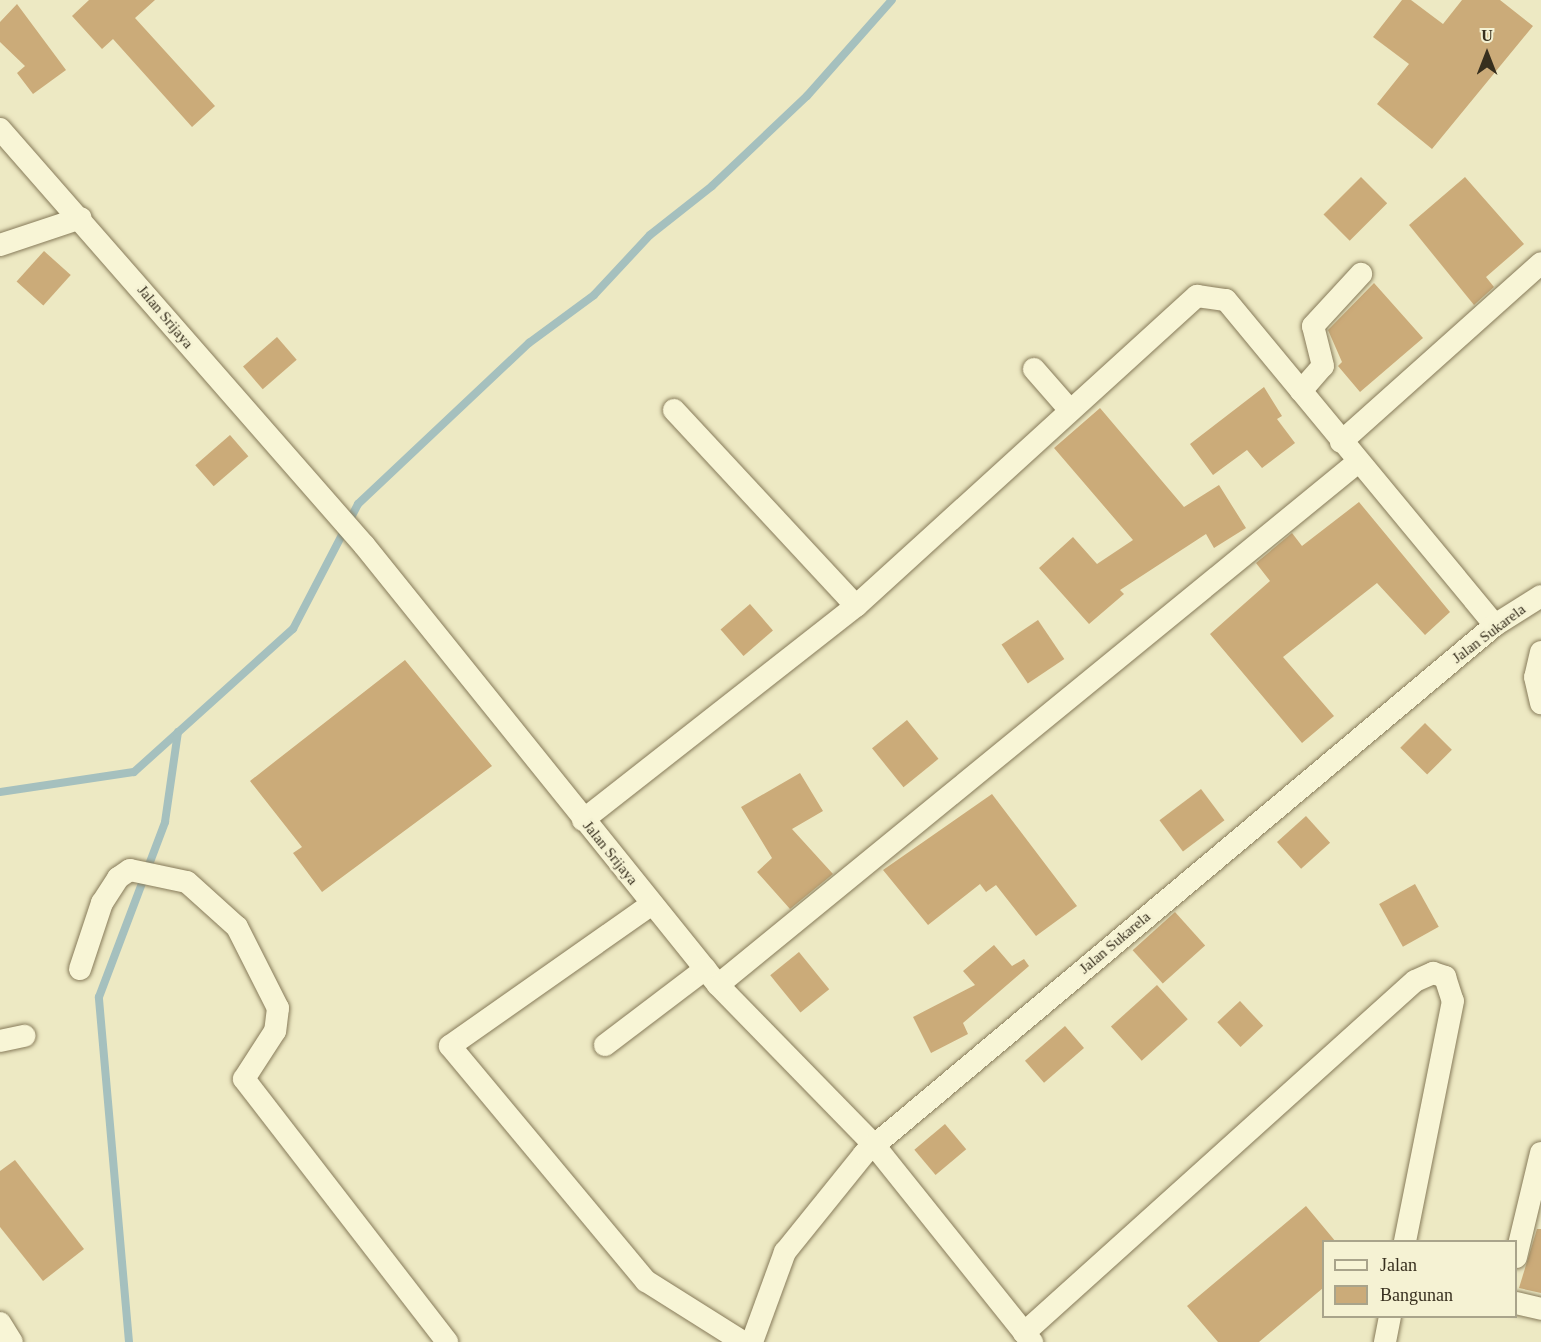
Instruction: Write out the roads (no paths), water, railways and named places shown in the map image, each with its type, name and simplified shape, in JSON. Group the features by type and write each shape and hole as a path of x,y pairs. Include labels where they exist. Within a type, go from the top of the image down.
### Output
{"street":[{"name":"Jalan Srijaya","path":"0,129 81,218 364,545 711,977 874,1145 1028,1338"},
{"path":"0,246 81,218"},
{"path":"1341,442 1541,263"},
{"path":"1301,391 1323,366 1313,326 1361,274"},
{"path":"583,820 856,606 1070,409 1197,296 1212,294 1226,300 1341,442 1495,625"},
{"path":"1034,369 1070,409"},
{"path":"674,410 856,606"},
{"path":"605,1046 711,977 1358,462"},
{"name":"Jalan Sukarela","path":"752,1342 785,1252 836,1184 874,1145 1495,625 1541,596"},
{"path":"1541,652 1535,677 1541,703"},
{"path":"80,969 102,903 118,878 130,870 187,882 237,927 278,1008 275,1031 244,1079 447,1342"},
{"path":"652,904 450,1046 646,1281 743,1342"},
{"path":"1028,1338 1415,981 1433,973 1445,977 1453,1001 1405,1240"},
{"path":"0,1041 24,1036"},
{"path":"1517,1249 1541,1153"},
{"path":"1517,1303 1541,1309"},
{"path":"1385,1342 1390,1318"},
{"path":"0,1323 12,1342"}],"waterway":[{"path":"0,792 134,772 293,629 358,504 529,343 594,295 650,235 712,186 807,96 892,0"},
{"path":"129,1342 99,997 165,822 178,732"}]}
